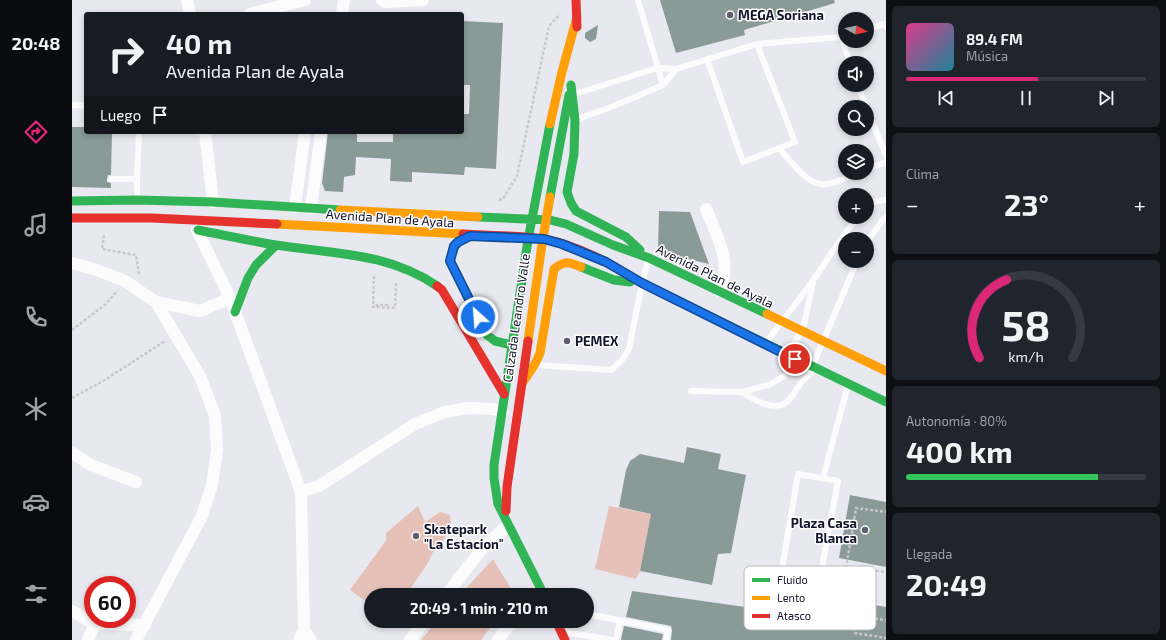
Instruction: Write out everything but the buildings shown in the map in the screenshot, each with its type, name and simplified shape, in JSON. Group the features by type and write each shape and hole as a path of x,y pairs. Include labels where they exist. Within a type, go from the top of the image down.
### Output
{"main road":[{"name":"Calzada Leandro Valle","path":"575,59 577,17 576,0"},
{"name":"Calzada Leandro Valle","path":"508,526 498,504 494,478 494,466 527,240 545,146 566,53 577,17"},
{"name":"Calzada Leandro Valle","path":"508,526 506,507 507,487 543,238 572,81 573,94"},
{"path":"573,94 575,120 574,154 567,192 571,203 576,211 626,237 649,258"},
{"name":"Avenida Plan de Ayala","path":"72,201 137,209 152,218 544,239 562,244 606,262 642,283 886,402"},
{"name":"Avenida Plan de Ayala","path":"72,218 137,209 213,202 409,214 550,220 566,224 613,246 649,258 714,293 801,331 886,371"},
{"path":"152,218 198,230 276,245 352,255 402,267 426,279 442,290 504,394"},
{"path":"315,226 326,235"},
{"path":"380,239 394,231"},
{"path":"470,236 458,242 454,246 450,261 487,335 495,341 512,345"},
{"path":"235,312 248,278 256,265 276,245"},
{"path":"338,245 352,255"},
{"path":"352,255 367,247"},
{"path":"523,382 540,354 554,269 561,263 569,262 614,280 669,286"},
{"path":"508,526 536,588"}],"street":[{"path":"187,0 190,12"},
{"path":"258,12 305,0"},
{"path":"342,12 344,0"},
{"path":"382,0 385,2 423,0"},
{"path":"205,134 213,202"},
{"path":"295,207 305,134"},
{"path":"312,208 321,134"},
{"path":"706,209 723,251 725,261 723,282 714,293"},
{"path":"198,230 230,298 301,492 302,635 311,640"},
{"path":"72,263 97,270 125,282 156,302 201,378 215,416 217,450 212,485 202,516 136,640"},
{"path":"156,302 200,310 230,298"},
{"path":"301,492 319,486 415,424 427,419 445,412 468,408 494,409 502,412"},
{"path":"72,453 91,465 136,482"},
{"path":"451,588 482,549 508,526"},
{"path":"72,611 84,618"},
{"path":"136,625 145,625"},
{"path":"88,640 93,628"},
{"path":"410,640 419,628"},
{"path":"498,640 507,628"}],"lane":[{"path":"638,0 663,85"},
{"path":"874,28 886,25"},
{"path":"573,94 613,83 657,68 676,68 758,44 838,36"},
{"path":"707,59 743,162 795,142 758,44"},
{"path":"575,120 614,106 663,85 676,68"},
{"path":"72,105 84,106"},
{"path":"874,127 886,155"},
{"path":"137,209 139,134"},
{"path":"779,148 808,179 822,184 838,180"},
{"path":"874,166 886,162"},
{"path":"111,179 137,178"},
{"path":"874,202 886,200"},
{"path":"874,232 886,217"},
{"path":"766,344 814,280 843,236 853,224"},
{"path":"535,364 611,370 622,360 629,348 642,283 649,258"},
{"path":"743,392 754,400 773,406 784,404 793,396 813,367 854,268"},
{"path":"692,391 743,392 771,384 784,376 806,318 814,280"},
{"path":"823,478 849,384"},
{"path":"783,566 798,474 838,481 822,566"},
{"path":"594,615 668,630 666,640"},
{"path":"616,640 620,621"},
{"path":"563,636 613,640"}],"path":[{"path":"517,176 549,26 564,10"},
{"path":"105,230 102,249 136,255 142,292"},
{"path":"374,260 373,307 395,308"},
{"path":"72,330 106,304 125,282"},
{"path":"72,398 102,381 134,359 176,334"},
{"path":"846,566 856,508 886,512"},
{"path":"876,571 886,572"},
{"path":"876,619 886,620"},
{"path":"856,630 855,633 886,638"}],"shaded area":[{"path":"418,506 425,522 440,512 450,515 451,524 447,534 438,548 433,552 428,563 411,588 364,588 364,600 350,590 387,539 386,533"},
{"path":"609,506 651,514 640,571 636,579 595,569"},
{"path":"493,559 511,588 466,588"},
{"path":"431,628 490,628 481,640 421,640"}],"traffic: fast":[{"path":"571,85 575,120 574,154 567,192 571,203 576,211 626,237 640,250"},
{"path":"550,197 569,95"},
{"path":"540,588 498,504 494,478 494,465 528,240 550,124"},
{"path":"72,201 137,200 213,202 340,210"},
{"path":"478,217 550,220 566,224 613,245 649,258 767,314"},
{"path":"198,230 266,243 379,260 418,275 437,286"},
{"path":"470,236 456,245 450,261 487,335 495,341 512,345"},
{"path":"235,312 248,278 256,265 276,245"},
{"path":"581,267 614,280 630,282"},
{"path":"746,334 886,402"}],"traffic: slow":[{"path":"550,124 577,17"},
{"path":"528,341 550,197"},
{"path":"340,210 478,217"},
{"path":"277,224 463,234"},
{"path":"523,382 535,364 540,353 554,269 564,263 581,267"},
{"path":"615,267 642,283 746,334"},
{"path":"767,314 886,371"}],"traffic: jam":[{"path":"576,0 577,27"},
{"path":"72,218 152,218 277,224"},
{"path":"463,234 551,240 580,250 615,267"},
{"path":"437,286 442,290 504,394"},
{"path":"506,511 507,487 528,341"},
{"path":"559,628 565,640"}],"place":[{"name":"MEGA Soriana","path":"730,15"},
{"name":"PEMEX","path":"567,341"},
{"name":"Plaza Casa Blanca","path":"865,530"},
{"name":"Skatepark \"La Estacion\"","path":"416,536"}],"route":[{"path":"478,317 450,261 450,256 454,246 464,238 470,236 544,239 562,244 606,262 642,283 795,359"}]}
